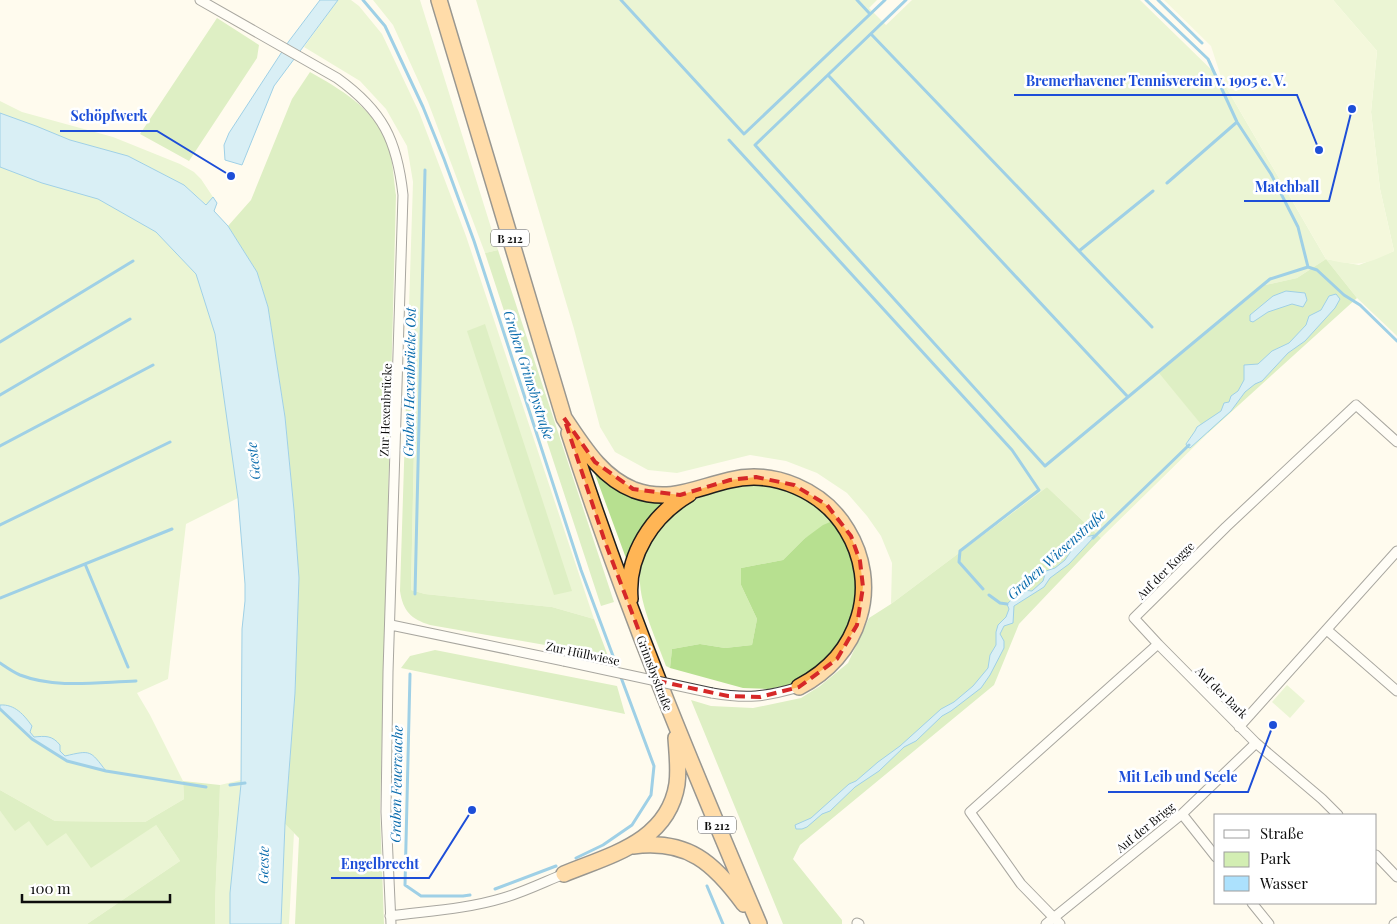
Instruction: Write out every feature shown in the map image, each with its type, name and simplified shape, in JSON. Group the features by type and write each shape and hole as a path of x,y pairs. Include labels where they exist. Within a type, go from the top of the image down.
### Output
{"highway":[{"name":"B 212","path":"439,0 564,418"},
{"path":"564,418 595,462 606,474 633,490 656,495 680,494 730,480 763,478 782,481 806,490 822,501 836,515 851,536 860,561 863,574 863,600 857,625 837,658 809,682 799,687"},
{"name":"Grimsbystraße","path":"564,418 605,542 631,610 676,726 759,924"},
{"path":"631,610 630,578 637,555 647,533 668,508 695,491"},
{"path":"564,874 631,846 652,831 664,815 673,798 678,772 676,726"},
{"path":"631,846 658,845 671,847 696,856 708,863 723,877 759,924"}],"street":[{"name":"Zur Hexenbrücke","path":"200,0 276,42 348,86 372,107 383,124 394,145 400,170 403,195 391,625 388,672 386,812 390,920"},
{"name":"Auf der Kogge","path":"1158,644 1134,618 1226,527 1356,405 1397,442"},
{"path":"1240,728 1397,551"},
{"name":"Zur Hüllwiese","path":"391,625 712,693 760,697 799,687"},
{"path":"1327,630 1397,691"},
{"name":"Auf der Bark","path":"1158,644 1240,728 1322,798 1337,814"},
{"path":"1060,924 1021,884 970,812 1158,644"},
{"name":"Auf der Brigg","path":"1046,924 1182,814 1256,743"},
{"path":"1182,814 1214,854"},
{"path":"1377,856 1397,877"},
{"path":"390,920 489,902 564,874"},
{"path":"1253,904 1269,924"}],"highlighted area":[{"path":"564,418 595,462 633,489 680,495 730,480 756,477 794,485 827,505 851,536 860,561 863,587 857,625 837,659 799,687 760,697 728,696 658,681 605,542"}],"green space":[{"path":"338,0 351,0 359,6 382,34 419,112 466,236 594,619 552,607 425,594 411,590 417,309 409,307 413,182 407,146 386,109 360,81 304,47"},
{"path":"373,0 420,0 498,250 485,253 428,102 393,25"},
{"path":"476,0 877,0 869,8 886,25 912,0 1140,0 1222,80 1326,259 1297,278 1265,285 1160,373 1208,433 1101,538 1047,487 891,604 892,563 881,536 847,493 817,473 786,461 750,455 677,473 648,470 615,452 600,427 574,329"},
{"path":"1164,0 1333,0 1377,51 1371,112 1380,189 1394,251 1368,262 1354,264 1326,259 1222,80 1211,46"},
{"path":"1333,0 1397,0 1397,336 1357,298 1326,259 1359,265 1394,251 1380,189 1371,112 1377,51"},
{"path":"217,18 259,45 257,58 189,161 140,134"},
{"path":"310,72 354,100 381,129 390,152 396,195 380,811 384,924 295,924 299,838 285,824 295,693 299,578 294,510 285,417 268,307 257,272 228,226 251,200 292,99"},
{"path":"0,101 22,112 113,137 180,164 194,172 201,179 213,197 207,205 184,185 128,156 70,140 0,113"},
{"path":"0,167 42,183 98,199 156,232 196,274 215,334 238,498 186,524 168,679 137,693 183,781 184,799 145,822 55,821 0,790"},
{"path":"498,250 614,602 601,606 485,253"},
{"path":"1326,259 1357,298 1208,433 1159,373 1265,285 1297,278"},
{"path":"409,307 417,308 411,590 425,594 552,607 594,619 608,656 430,625 413,617 403,604 400,591"},
{"path":"485,324 572,591 554,595 467,331"},
{"path":"592,466 672,500 630,569"},
{"path":"754,483 782,485 807,496 835,520 804,539 783,560 741,568 741,585 757,619 752,645 725,648 700,644 672,649 670,668 666,666 649,621 640,586 644,554 652,536 664,521 679,509 696,500 715,492"},
{"path":"1047,487 1101,538 1019,624 994,685 800,845 793,859 842,920 842,924 783,924 691,700 711,706 753,708 801,698 820,686 848,663 869,618 891,604"},
{"path":"835,520 853,555 858,582 856,607 847,636 808,678 789,685 768,689 743,688 670,668 672,649 700,644 725,648 752,645 757,619 741,585 741,568 783,560 804,539 823,525"},
{"path":"435,650 617,686 625,714 401,668 410,656"},
{"path":"1287,685 1305,701 1290,718 1272,702"},
{"path":"241,780 230,893 230,924 215,924 220,785"},
{"path":"183,781 220,785 215,924 87,924 180,861 156,825 91,868 66,833 47,846 29,821 15,831 0,811 0,790 55,821 145,822 184,799"},
{"path":"0,811 15,830 28,820 66,833 156,825 180,861 87,924 0,924"},
{"path":"285,824 294,833 289,924 281,924"}],"water":[{"path":"320,0 338,0 274,86 242,165 225,160 224,145 229,133 289,41"},
{"name":"Geeste","path":"0,113 70,140 128,156 184,185 206,205 213,197 217,203 214,211 228,226 257,272 268,307 285,417 299,578 295,693 285,824 281,924 230,924 230,893 241,784 242,629 245,584 238,498 215,334 196,274 156,232 98,199 42,183 0,167"},
{"path":"1286,291 1305,293 1307,300 1303,307 1292,304 1268,312 1253,322 1250,321 1250,315 1273,296"},
{"path":"1336,294 1340,299 1335,308 1305,341 1288,353 1262,381 1245,392 1231,411 1190,448 1187,447 1186,444 1197,427 1221,411 1224,403 1229,402 1231,396 1238,391 1244,380 1244,365 1258,364 1272,351 1289,343 1306,325 1309,316 1321,310 1329,296"},
{"path":"1094,535 1069,564 1050,578 1044,587 1014,606 1013,623 1004,626 1000,634 1004,641 1004,648 981,688 942,716 916,741 904,747 879,771 855,787 830,811 822,814 807,827 796,829 795,825 811,818 849,784 856,781 900,746 941,709 954,702 973,686 988,668 990,655 996,645 998,625 1006,617 1009,609 1007,604 1022,590 1032,591 1043,581 1046,571 1055,568 1065,560 1079,539"},
{"path":"0,705 15,708 22,714 32,726 30,732 34,737 45,736 54,739 60,745 60,751 65,756 89,753 93,755 106,771 67,761 32,739 0,709"}],"waterway":[{"name":"Graben Grimsbystraße","path":"363,0 385,26 423,107 444,159 474,241 581,570 654,766 651,795 632,825 603,845 576,858"},
{"path":"621,0 744,134 885,0"},
{"path":"857,0 870,14"},
{"path":"906,0 755,145 1045,466 1270,279 1308,267 1317,270 1344,295 1360,305 1397,341"},
{"path":"1146,0 1208,59 1237,122 1271,174 1298,227 1308,267"},
{"path":"1158,0 1202,43"},
{"path":"871,34 1079,251"},
{"path":"828,75 1128,397"},
{"path":"1167,183 1237,122"},
{"path":"729,140 1012,450 1039,490 960,551 959,562 983,589"},
{"name":"Graben Hexenbrücke Ost","path":"415,594 425,170"},
{"path":"1152,327 1079,251 1153,191"},
{"path":"0,342 133,261"},
{"path":"0,395 130,319"},
{"path":"0,446 153,365"},
{"path":"0,525 170,442"},
{"name":"Graben Wiesenstraße","path":"1093,538 1189,445"},
{"path":"0,598 172,529"},
{"path":"85,564 128,667"},
{"path":"989,595 1000,603 1007,604"},
{"path":"0,663 20,675 48,682 78,684 136,681"},
{"name":"Graben Feuerwache","path":"410,674 405,885 421,896 470,895"},
{"path":"0,709 32,739 67,761 106,771 206,787"},
{"path":"230,785 245,783"},
{"name":"Graben Feuerwache","path":"495,889 556,866"},
{"name":"Graben Grimsbystraße","path":"707,886 723,924"}],"place":[{"name":"Matchball","path":"1352,109"},
{"name":"Bremerhavener Tennisverein v. 1905 e. V.","path":"1319,150"},
{"name":"Schöpfwerk","path":"231,176"},
{"name":"Mit Leib und Seele","path":"1273,725"},
{"name":"Engelbrecht","path":"472,810"}]}
